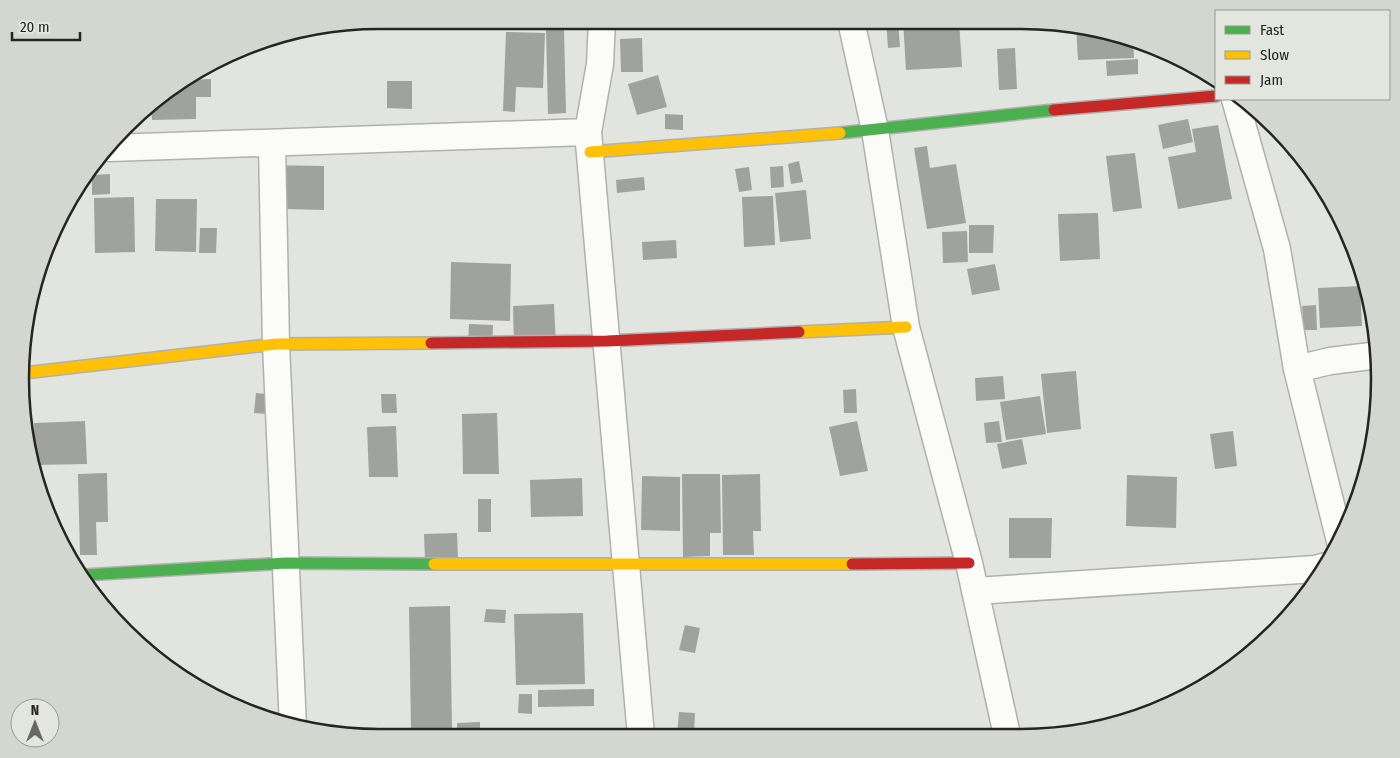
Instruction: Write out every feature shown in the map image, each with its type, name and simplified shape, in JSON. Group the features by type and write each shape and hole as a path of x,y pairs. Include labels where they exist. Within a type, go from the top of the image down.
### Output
{"street":[{"path":"602,29 600,64 589,142 640,729"},
{"path":"853,29 875,130 906,327 969,563 1007,729"},
{"path":"116,148 272,144 589,142 875,130 1025,112 1215,96"},
{"path":"1236,103 1277,249 1297,370 1337,530"},
{"path":"272,144 276,344 293,718"},
{"path":"29,372 276,344 607,341 906,327"},
{"path":"1297,370 1330,361 1371,357"},
{"path":"89,575 286,563 625,565 969,563"},
{"path":"975,591 1315,569"}],"building":[{"path":"546,29 564,29 566,113 548,114"},
{"path":"887,29 899,29 900,47 888,48"},
{"path":"903,29 960,29 962,67 906,70"},
{"path":"506,32 545,33 543,88 516,87 515,112 503,111"},
{"path":"1076,33 1133,47 1134,58 1078,60"},
{"path":"642,38 643,72 621,72 620,39"},
{"path":"1015,48 1017,89 999,90 997,49"},
{"path":"1138,59 1138,74 1107,76 1106,61"},
{"path":"658,75 667,107 637,115 628,84"},
{"path":"211,79 211,97 196,97 196,119 152,120 152,113 198,80"},
{"path":"387,81 412,81 412,109 387,108"},
{"path":"665,114 683,115 683,130 665,129"},
{"path":"1188,119 1193,142 1163,149 1158,125"},
{"path":"1218,125 1232,199 1178,209 1168,157 1196,152 1192,129"},
{"path":"927,146 930,168 956,164 966,223 927,229 914,148"},
{"path":"1135,153 1142,208 1113,212 1106,156"},
{"path":"799,161 803,182 791,184 788,164"},
{"path":"264,165 324,166 324,210 285,209"},
{"path":"783,166 784,187 771,188 770,167"},
{"path":"749,167 752,190 739,192 735,169"},
{"path":"110,174 110,194 92,195 92,178 95,175"},
{"path":"644,177 645,190 617,193 616,180"},
{"path":"806,190 811,239 780,242 775,193"},
{"path":"773,196 775,245 744,247 742,197"},
{"path":"134,197 135,252 95,253 94,198"},
{"path":"156,199 197,199 196,252 155,251"},
{"path":"1098,213 1100,259 1060,261 1058,214"},
{"path":"969,225 994,225 993,253 969,253"},
{"path":"200,228 217,228 216,253 199,253"},
{"path":"967,231 968,262 943,263 942,232"},
{"path":"676,240 677,258 643,260 642,242"},
{"path":"451,262 511,264 510,321 450,319"},
{"path":"995,264 1000,290 972,295 967,269"},
{"path":"1358,286 1362,326 1320,328 1318,288"},
{"path":"554,304 556,346 514,347 513,306"},
{"path":"1316,305 1317,330 1304,330 1302,306"},
{"path":"469,324 493,325 492,347 468,346"},
{"path":"1076,371 1081,429 1047,433 1041,374"},
{"path":"1003,376 1005,399 976,401 975,378"},
{"path":"856,389 857,413 844,413 843,390"},
{"path":"256,393 268,394 267,414 254,413"},
{"path":"381,394 396,394 397,413 382,413"},
{"path":"1040,396 1046,434 1006,440 1000,402"},
{"path":"497,413 499,474 463,474 462,414"},
{"path":"85,421 87,464 40,465 34,443 34,423"},
{"path":"857,421 868,471 840,476 829,427"},
{"path":"999,421 1002,442 986,443 984,423"},
{"path":"396,426 398,477 369,477 367,427"},
{"path":"1233,431 1237,466 1215,469 1210,434"},
{"path":"1022,439 1027,464 1002,469 997,444"},
{"path":"107,473 108,522 96,522 97,555 80,555 78,474"},
{"path":"682,474 720,474 721,533 710,533 710,556 683,557"},
{"path":"760,474 761,531 753,531 754,555 723,555 722,475"},
{"path":"1127,475 1177,477 1176,528 1126,526"},
{"path":"642,476 680,477 680,531 641,530"},
{"path":"582,478 583,516 531,517 530,480"},
{"path":"478,499 491,499 491,532 478,532"},
{"path":"1009,518 1052,518 1051,558 1009,558"},
{"path":"457,533 458,559 425,560 424,534"},
{"path":"450,606 452,728 411,729 409,607"},
{"path":"486,609 506,610 505,623 484,622"},
{"path":"583,613 585,684 516,685 514,614"},
{"path":"685,625 700,628 695,653 679,650"},
{"path":"594,689 594,706 538,707 538,690"},
{"path":"519,694 532,694 532,714 518,713"},
{"path":"679,712 695,713 694,729 678,729"},
{"path":"480,722 480,729 457,729 457,723"}],"traffic: fast":[{"path":"840,133 1054,110"},
{"path":"89,575 286,563 434,564"}],"traffic: slow":[{"path":"590,152 840,133"},
{"path":"799,332 906,327"},
{"path":"29,372 276,344 431,343"},
{"path":"434,564 852,564"}],"traffic: jam":[{"path":"1054,110 1215,96"},
{"path":"431,343 607,341 799,332"},
{"path":"852,564 969,563"}]}
